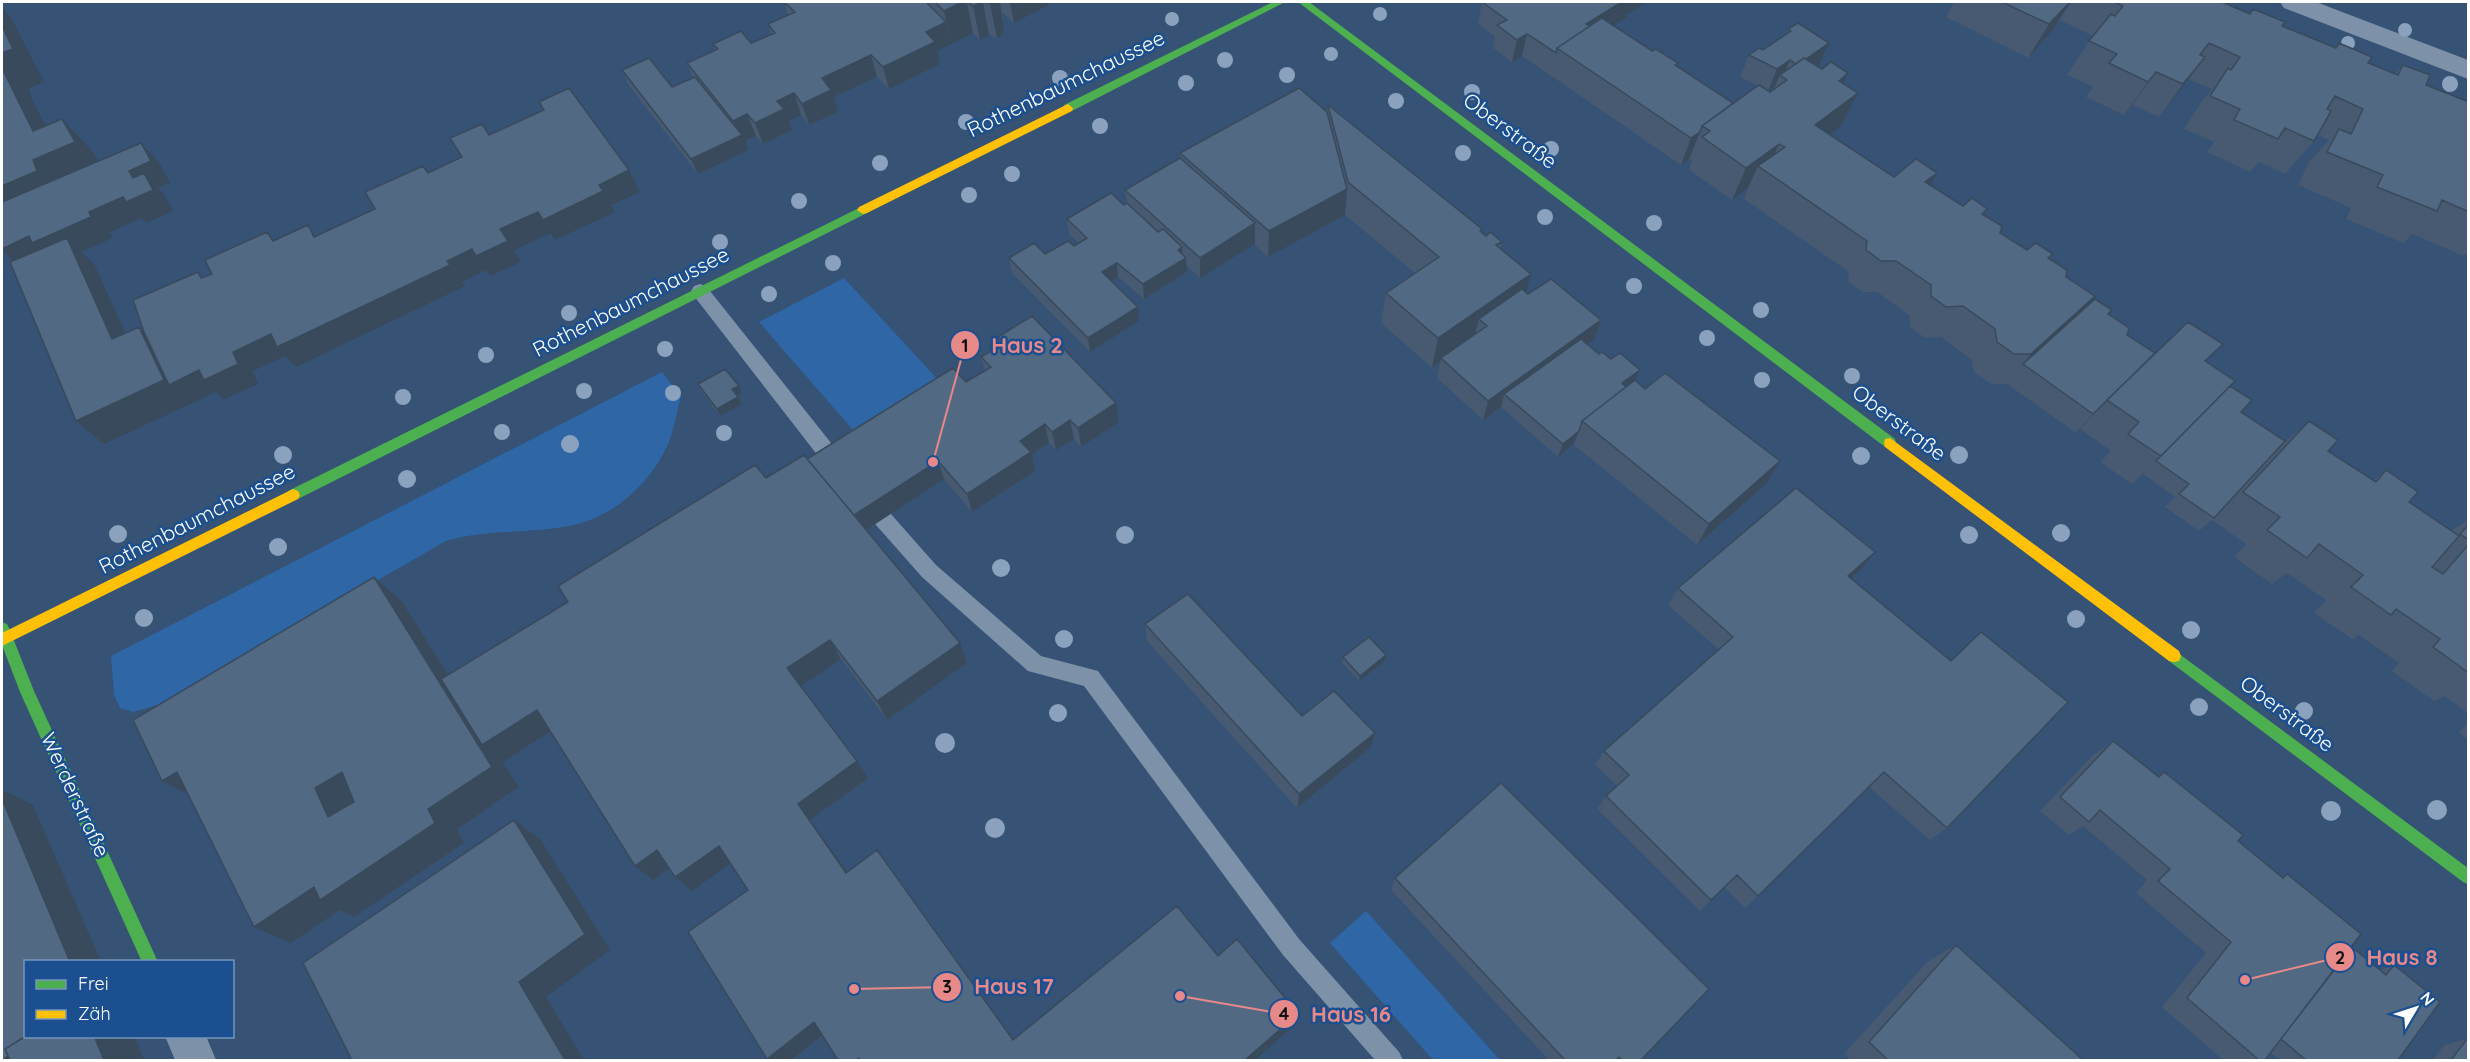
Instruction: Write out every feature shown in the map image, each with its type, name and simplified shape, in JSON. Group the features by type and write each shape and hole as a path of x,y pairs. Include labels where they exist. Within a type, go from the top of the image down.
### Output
{"street":[{"name":"Rothenbaumchaussee","path":"3,635 1280,2"},
{"name":"Oberstraße","path":"1303,2 2469,878"},
{"path":"2293,2 2469,70"},
{"name":"Werderstraße","path":"3,635 149,960"},
{"path":"186,1038 196,1060"}],"lane":[{"path":"699,291 836,464"},
{"path":"883,519 929,571 1035,664 1091,678 1291,947 1391,1060"}],"shaded area":[{"path":"844,278 944,386 860,438 759,322"},
{"path":"662,372 681,396 670,439 660,459 640,486 600,516 569,526 477,535 446,541 164,703 133,712 120,708 114,695 111,656"},
{"path":"1366,911 1500,1060 1433,1060 1330,943"}],"building":[{"path":"784,2 926,2 946,22 926,32 935,42 883,67 871,55 822,78 831,90 802,104 794,93 777,101 784,109 755,123 747,114 733,121 687,63 718,49 713,44 741,31 751,43 775,33 768,24 795,12"},
{"path":"935,2 962,2 944,11"},
{"path":"968,2 982,2 973,6"},
{"path":"1482,2 1622,2 1586,24 1590,26 1557,48 1556,53 1527,34 1517,40 1497,25 1507,20"},
{"path":"2002,2 2070,2 2049,24"},
{"path":"2114,2 2222,2 2250,14 2253,9 2285,22 2282,26 2336,48 2339,43 2372,57 2368,63 2398,75 2403,65 2430,75 2426,85 2469,102 2469,212 2442,200 2437,211 2377,187 2383,175 2327,152 2339,129 2351,134 2363,109 2335,96 2327,109 2331,111 2314,141 2285,128 2278,139 2234,120 2240,109 2210,96 2228,68 2231,70 2240,57 2209,43 2200,55 2205,57 2183,84 2156,72 2148,82 2109,63 2117,54 2089,41 2111,14 2115,16 2123,6"},
{"path":"1602,18 1652,51 1656,49 1678,63 1675,65 1733,103 1702,126 1700,132 1691,138 1557,48"},
{"path":"1798,23 1829,43 1796,64 1790,60 1777,69 1749,55 1759,48 1763,50 1791,31 1788,29"},
{"path":"2,26 13,49 2,53"},
{"path":"649,58 672,87 695,77 742,135 691,159 622,70"},
{"path":"1804,58 1822,69 1831,62 1848,73 1839,81 1858,93 1815,125 1894,177 1916,159 1937,173 1925,182 1963,206 1972,198 1987,209 1982,214 2002,226 2000,233 2027,250 2036,243 2053,254 2048,258 2067,270 2066,277 2095,296 2031,354 2014,354 1997,342 1995,329 1963,306 1946,307 1931,296 1931,285 1896,261 1881,261 1866,250 1867,241 1758,166 1785,147 1779,144 1746,168 1702,137 1710,131 1702,126 1759,85 1770,92 1787,80 1780,75"},
{"path":"2,68 33,131 62,119 75,142 33,160 37,171 2,186"},
{"path":"569,88 629,170 599,185 603,191 543,220 538,212 500,229 508,241 476,256 472,249 447,261 450,265 277,347 271,334 233,352 238,364 204,380 199,370 169,385 144,332 133,300 198,272 201,278 212,274 205,260 267,232 273,241 308,225 314,237 375,209 365,192 423,166 428,173 462,157 450,138 482,124 489,135 544,110 539,102"},
{"path":"1299,88 1327,112 1347,189 1269,231 1180,153"},
{"path":"1328,105 1482,229 1480,231 1486,236 1490,232 1502,242 1496,245 1531,274 1438,338 1386,293 1439,257 1348,182"},
{"path":"141,143 151,161 129,171 133,178 144,173 153,190 126,202 123,197 89,212 91,217 32,243 29,236 2,249 2,202"},
{"path":"1180,158 1255,223 1200,258 1125,190"},
{"path":"1111,193 1124,205 1127,203 1158,232 1163,229 1182,247 1178,250 1186,258 1143,284 1117,263 1102,272 1138,307 1088,338 1009,258 1034,243 1045,254 1068,241 1074,246 1087,238 1067,219"},
{"path":"67,238 112,339 139,327 164,380 76,421 10,262"},
{"path":"1551,279 1601,320 1488,401 1441,358 1487,326 1479,319 1522,289 1528,294"},
{"path":"2095,299 2112,310 2108,314 2129,328 2127,335 2155,353 2093,414 2023,364"},
{"path":"1032,316 1116,403 1078,428 1070,420 1052,432 1045,424 1020,441 1031,452 967,494 938,461 854,515 807,459 953,368 966,382 991,367 981,357 1004,343 998,337"},
{"path":"2188,322 2223,344 2205,361 2235,381 2161,456 2128,434 2139,422 2107,400"},
{"path":"1581,339 1599,354 1602,352 1611,359 1620,353 1640,370 1622,383 1626,387 1582,421 1579,431 1563,444 1504,394"},
{"path":"725,369 739,386 732,389 738,397 717,409 698,384"},
{"path":"1665,373 1780,461 1709,524 1582,421 1635,380 1645,389"},
{"path":"2230,386 2252,400 2241,412 2285,441 2214,518 2179,494 2189,484 2156,461"},
{"path":"2309,421 2338,440 2328,451 2376,482 2386,470 2418,492 2409,502 2459,536 2432,567 2443,574 2469,544 2469,673 2433,647 2440,639 2396,609 2391,615 2351,587 2363,575 2319,544 2307,558 2267,530 2280,517 2243,492"},
{"path":"804,455 960,643 877,701 830,640 787,668 857,761 798,804 846,873 877,850 1013,1040 1177,906 1218,956 1237,939 1298,1014 1245,1060 860,1060 859,1058 838,1060 814,1022 767,1059 688,932 748,890 719,846 675,877 657,850 635,866 537,710 482,745 441,679 568,602 558,586 755,465 766,478"},
{"path":"1796,488 1875,552 1848,576 1951,661 1981,632 2068,702 1947,828 1884,772 1758,896 1737,875 1711,900 1606,796 1629,775 1604,751 1733,637 1678,588"},
{"path":"2469,524 2469,540 2460,534"},
{"path":"374,577 492,767 428,809 435,823 320,900 314,887 254,927 177,772 162,781 133,720","holes":["342,772 354,802 328,817 315,788"]},
{"path":"1188,594 1302,716 1334,691 1375,733 1299,794 1145,624"},
{"path":"1369,637 1386,655 1360,676 1343,657"},
{"path":"2113,741 2159,777 2164,772 2243,835 2238,841 2283,878 2287,874 2361,934 2265,1060 2259,1060 2187,998 2231,942 2158,881 2170,869 2100,810 2089,822 2060,797"},
{"path":"1501,783 1709,989 1641,1060 1622,1060 1619,1057 1616,1060 1565,1060 1395,878"},
{"path":"2,799 69,960 24,960 24,1037 5,1049 8,1056 2,1060"},
{"path":"514,820 585,934 519,982 565,1060 352,1060 303,963"},
{"path":"1956,945 2083,1060 1888,1060 1869,1042"},
{"path":"2352,947 2386,975 2394,965 2440,1002 2398,1060 2306,1060 2281,1039"},
{"path":"24,1037 95,1038 104,1060 10,1060 5,1049"},
{"path":"2467,1039 2469,1040 2469,1060 2451,1060"}],"traffic: fast":[{"path":"1068,108 1280,2"},
{"path":"1303,2 1890,443"},
{"path":"293,495 863,210"},
{"path":"2,628 27,692 149,960"},
{"path":"2174,656 2468,877"}],"traffic: slow":[{"path":"863,210 1068,108"},
{"path":"1890,443 2174,656"},
{"path":"2,640 293,495"}],"place":[{"name":"Haus 2","path":"933,462"},
{"name":"Haus 8","path":"2245,980"},
{"name":"Haus 17","path":"854,989"},
{"name":"Haus 16","path":"1180,996"}]}
